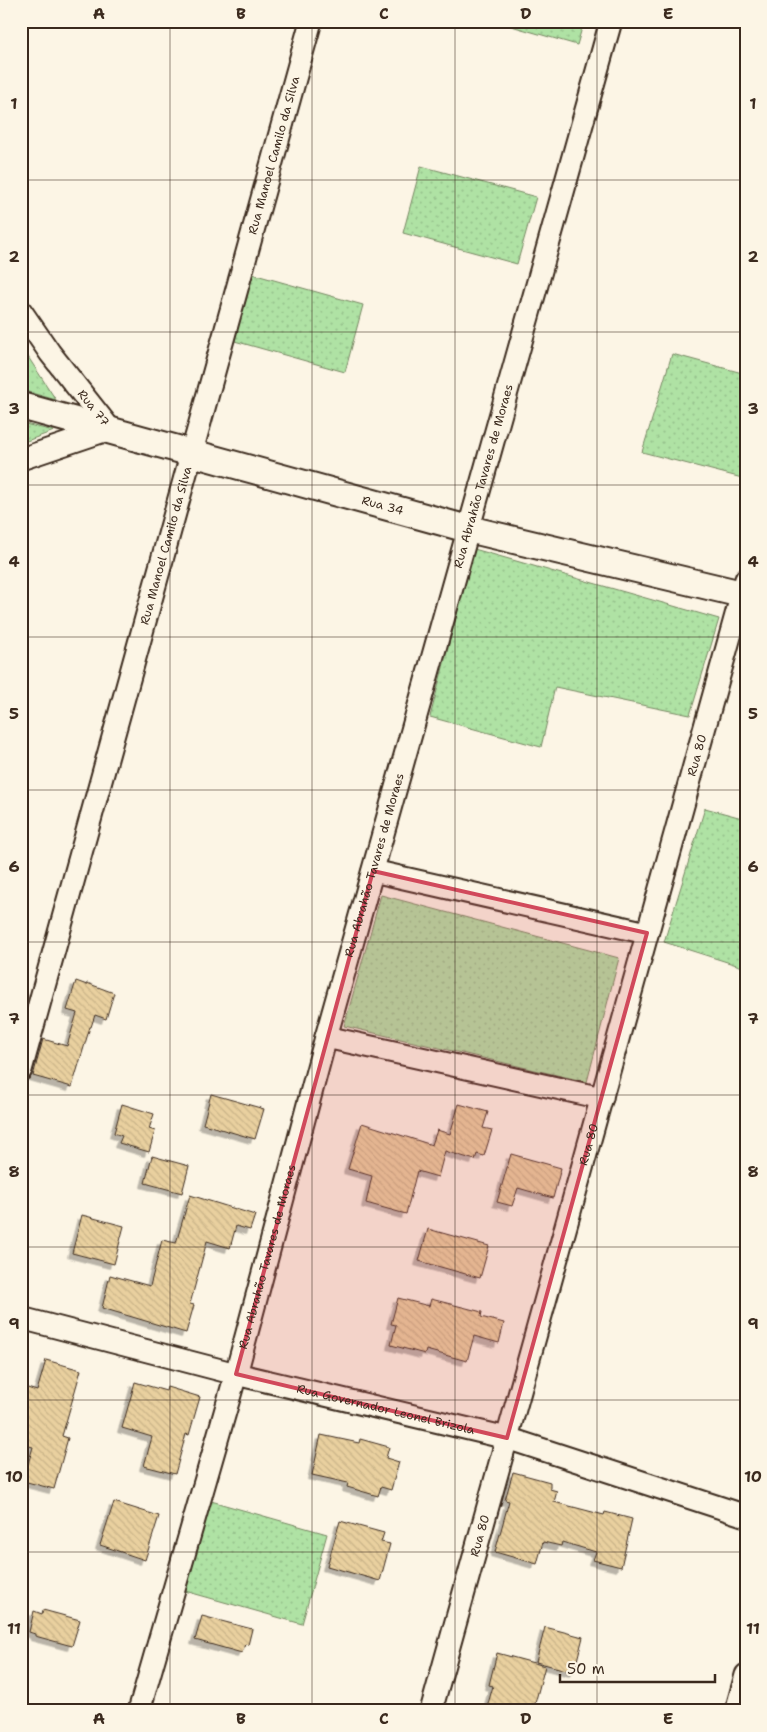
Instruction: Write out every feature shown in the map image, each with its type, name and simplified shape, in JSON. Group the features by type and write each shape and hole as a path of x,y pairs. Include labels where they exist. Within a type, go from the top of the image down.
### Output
{"street":[{"name":"Rua Manoel Camilo da Silva","path":"21,1070 311,21"},
{"name":"Rua Abrahão Tavares de Moraes","path":"139,1711 236,1374 326,1038 610,21"},
{"name":"Rua 77","path":"21,311 50,353 110,429 21,459"},
{"name":"Rua 34","path":"21,406 468,529 744,589"},
{"name":"Rua 80","path":"431,1711 744,589"},
{"path":"373,871 647,933"},
{"path":"326,1038 602,1098"},
{"name":"Rua Governador Leonel Brizola","path":"21,1318 236,1374 507,1438 746,1516"},
{"path":"736,1711 746,1675"}],"highlighted area":[{"path":"373,871 647,933 507,1438 236,1374"}],"green space":[{"path":"494,21 584,21 577,45"},
{"path":"421,166 536,197 517,264 403,233"},
{"path":"249,273 363,305 345,372 231,340"},
{"path":"21,346 56,400 21,390"},
{"path":"672,354 746,374 746,479 642,452"},
{"path":"21,423 54,431 21,443"},
{"path":"474,549 719,619 690,715 555,687 541,747 430,717"},
{"path":"705,808 746,819 746,968 664,942"},
{"path":"381,895 619,958 587,1082 344,1026"},
{"path":"211,1501 327,1534 302,1624 185,1591"}],"building":[{"path":"76,981 114,993 106,1019 95,1015 72,1087 33,1076 43,1039 67,1046 77,1013 67,1010"},
{"path":"211,1094 264,1109 255,1139 203,1124"},
{"path":"122,1104 154,1114 149,1129 155,1131 149,1152 119,1143 122,1136 114,1133"},
{"path":"459,1104 488,1112 483,1128 492,1130 484,1156 477,1154 475,1160 445,1151 438,1177 417,1171 406,1214 366,1203 372,1176 348,1169 362,1123 432,1145 437,1130 450,1134"},
{"path":"511,1154 561,1168 553,1198 518,1188 512,1206 497,1202"},
{"path":"152,1156 189,1166 182,1193 145,1183"},
{"path":"190,1195 255,1215 250,1230 236,1226 230,1248 207,1241 190,1304 194,1305 186,1333 102,1308 110,1275 150,1286 162,1240 176,1243"},
{"path":"82,1215 124,1226 114,1264 72,1253"},
{"path":"428,1229 489,1246 480,1278 419,1261"},
{"path":"398,1298 429,1306 431,1299 482,1312 481,1317 504,1323 499,1343 474,1336 467,1361 426,1350 425,1354 391,1345 396,1325 391,1324"},
{"path":"46,1360 81,1370 62,1436 68,1438 54,1489 23,1481 33,1447 21,1444 21,1386 37,1391"},
{"path":"135,1382 166,1391 167,1387 200,1397 189,1435 186,1434 175,1474 144,1466 152,1437 122,1428"},
{"path":"321,1435 359,1443 360,1439 389,1447 386,1458 399,1462 391,1490 381,1487 378,1496 347,1487 348,1483 312,1475"},
{"path":"513,1472 550,1482 550,1489 557,1491 554,1502 604,1515 605,1512 632,1519 621,1567 593,1560 596,1552 562,1542 561,1546 543,1542 537,1564 495,1552 509,1501 505,1500"},
{"path":"114,1502 159,1516 145,1560 100,1545"},
{"path":"340,1521 384,1533 381,1542 390,1544 380,1581 327,1566"},
{"path":"43,1610 80,1620 72,1646 35,1636 35,1634 29,1632 34,1611 42,1614"},
{"path":"202,1616 252,1629 248,1645 245,1644 242,1653 195,1640"},
{"path":"545,1627 583,1637 574,1672 536,1662"},
{"path":"497,1653 545,1666 533,1711 486,1711 493,1686 489,1685"}]}
